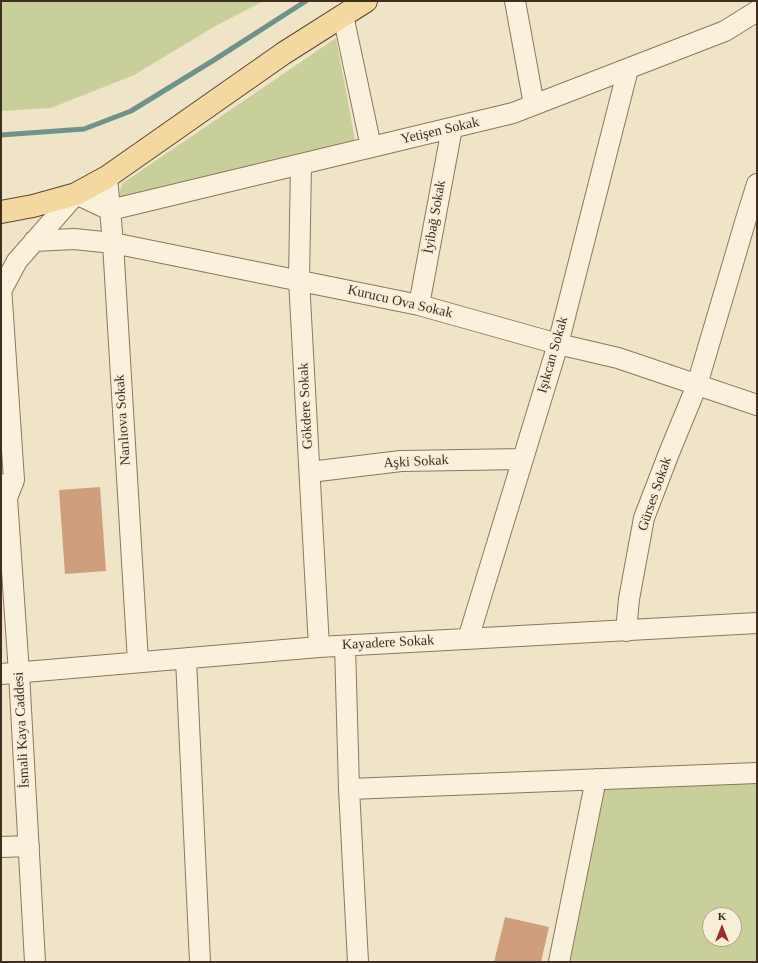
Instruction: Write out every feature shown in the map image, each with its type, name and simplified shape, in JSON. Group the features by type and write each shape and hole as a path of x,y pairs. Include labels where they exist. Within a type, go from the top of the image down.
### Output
{"main road":[{"path":"1,212 33,206 76,194 107,177 284,53 366,1"}],"street":[{"path":"515,1 534,105"},
{"name":"Yetişen Sokak","path":"110,210 513,113 725,31 757,11"},
{"path":"343,15 371,147"},
{"name":"Işıkcan Sokak","path":"468,639 558,344 628,69"},
{"name":"İyibağ Sokak","path":"419,305 452,128"},
{"name":"Gökdere Sokak","path":"301,164 299,280 319,647"},
{"name":"Narılıova Sokak","path":"107,177 113,243 138,662"},
{"name":"Gürses Sokak","path":"626,631 629,600 644,518 697,385 751,221 757,184"},
{"path":"1,291 17,261 76,194 110,210"},
{"name":"Kurucu Ova Sokak","path":"34,241 74,239 113,243 419,305 558,344 618,358 757,405"},
{"name":"İsmali Kaya Caddesi","path":"1,286 14,480 3,493 10,673 29,846 35,962"},
{"name":"Aşki Sokak","path":"310,472 401,461 523,459"},
{"name":"Kayadere Sokak","path":"10,673 319,647 757,623"},
{"path":"345,646 349,789 358,962"},
{"path":"186,659 200,962"},
{"path":"349,789 757,773"},
{"path":"559,962 596,779"},
{"path":"1,847 29,846"}],"green space":[{"path":"1,1 264,1 217,25 134,75 51,108 1,111"},
{"path":"336,38 355,140 121,198 119,193 123,183"},
{"path":"757,781 757,962 570,962 604,786"}],"building":[{"path":"100,487 106,571 65,574 59,490"},
{"path":"505,917 549,927 541,962 494,962"}],"waterway":[{"path":"1,135 84,129 131,111 306,1"}]}
